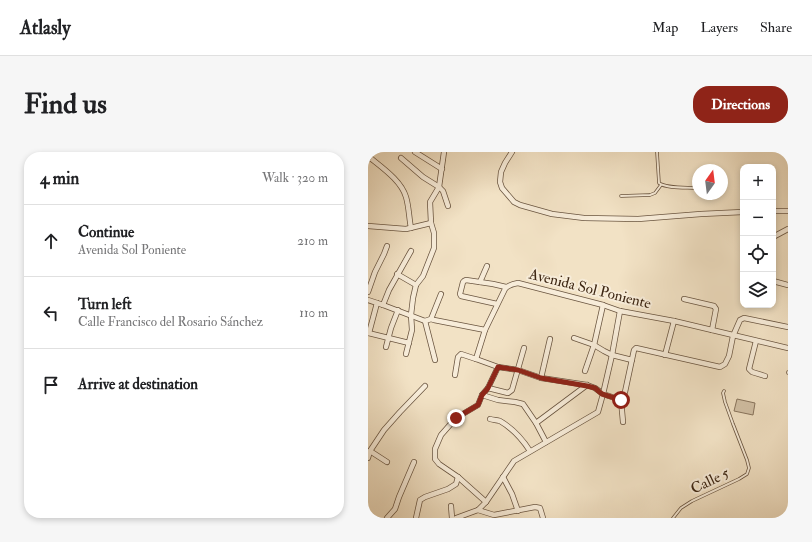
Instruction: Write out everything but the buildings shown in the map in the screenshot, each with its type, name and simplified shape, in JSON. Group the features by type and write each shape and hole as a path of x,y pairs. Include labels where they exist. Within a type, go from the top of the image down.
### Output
{"street":[{"path":"415,152 442,169"},
{"path":"406,354 412,330 411,315 416,285 423,276 434,248 434,233 431,223 430,202 439,187 444,152"},
{"path":"512,152 505,162 501,172 500,182 502,188 514,202 552,214 584,218 638,219 740,212"},
{"path":"368,156 379,166 390,172 406,195 411,228"},
{"path":"401,158 423,177 443,191 448,206"},
{"path":"776,211 788,211"},
{"path":"368,226 406,229 431,223"},
{"path":"775,236 788,229"},
{"path":"368,292 387,246"},
{"path":"383,305 397,274 410,251"},
{"path":"480,282 487,266"},
{"path":"397,274 416,285"},
{"path":"497,304 461,296 464,281 480,282 506,287"},
{"path":"776,282 788,286"},
{"name":"Avenida Sol Poniente","path":"476,359 484,330 506,287 518,283 603,305 620,311 674,321 788,348"},
{"path":"431,319 441,294"},
{"path":"684,299 714,306 716,309 712,330"},
{"path":"368,300 425,321 431,319 484,330"},
{"path":"377,303 368,333 409,343"},
{"path":"585,371 594,344 603,305"},
{"path":"386,347 398,310"},
{"path":"456,518 478,510 486,502 514,461 598,412 612,355 620,311"},
{"path":"623,422 621,400 625,392 634,350 636,348 720,367 725,364 729,356 733,336 740,320 744,318 788,327"},
{"path":"425,321 435,360"},
{"path":"665,355 674,321"},
{"path":"574,338 594,344 612,355 632,360"},
{"path":"541,378 550,339"},
{"path":"756,341 749,369 752,372 765,376"},
{"path":"488,388 508,393 512,390 524,348"},
{"path":"455,375 458,356 460,354 498,367 518,370 541,378 595,388 602,394 621,400"},
{"path":"486,502 458,477 439,464 435,459 435,449 441,435 456,418 478,405 498,367"},
{"path":"368,458 370,451 384,430 425,386"},
{"path":"536,423 587,386"},
{"path":"482,395 498,400 523,404 536,423 546,442"},
{"path":"490,419 498,420 508,428 530,451"},
{"path":"370,451 387,462"},
{"path":"388,518 395,509 414,462"},
{"path":"416,518 420,500 448,489 456,484 458,477"},
{"path":"503,477 512,494 518,511"},
{"path":"451,506 452,518"},
{"path":"478,510 494,516 540,508 543,518"}],"lane":[{"path":"657,152 659,183 661,185"},
{"path":"661,185 692,188"},
{"path":"621,196 650,195 655,193 661,185"},
{"name":"Calle 5","path":"673,518 681,508 692,501 747,474 749,468 747,460 725,402 723,394 724,391"}],"shaded area":[{"path":"737,399 755,403 753,415 734,411"}],"route":[{"path":"456,418 478,405 498,367 518,370 541,378 595,388 602,394 621,400"}]}
